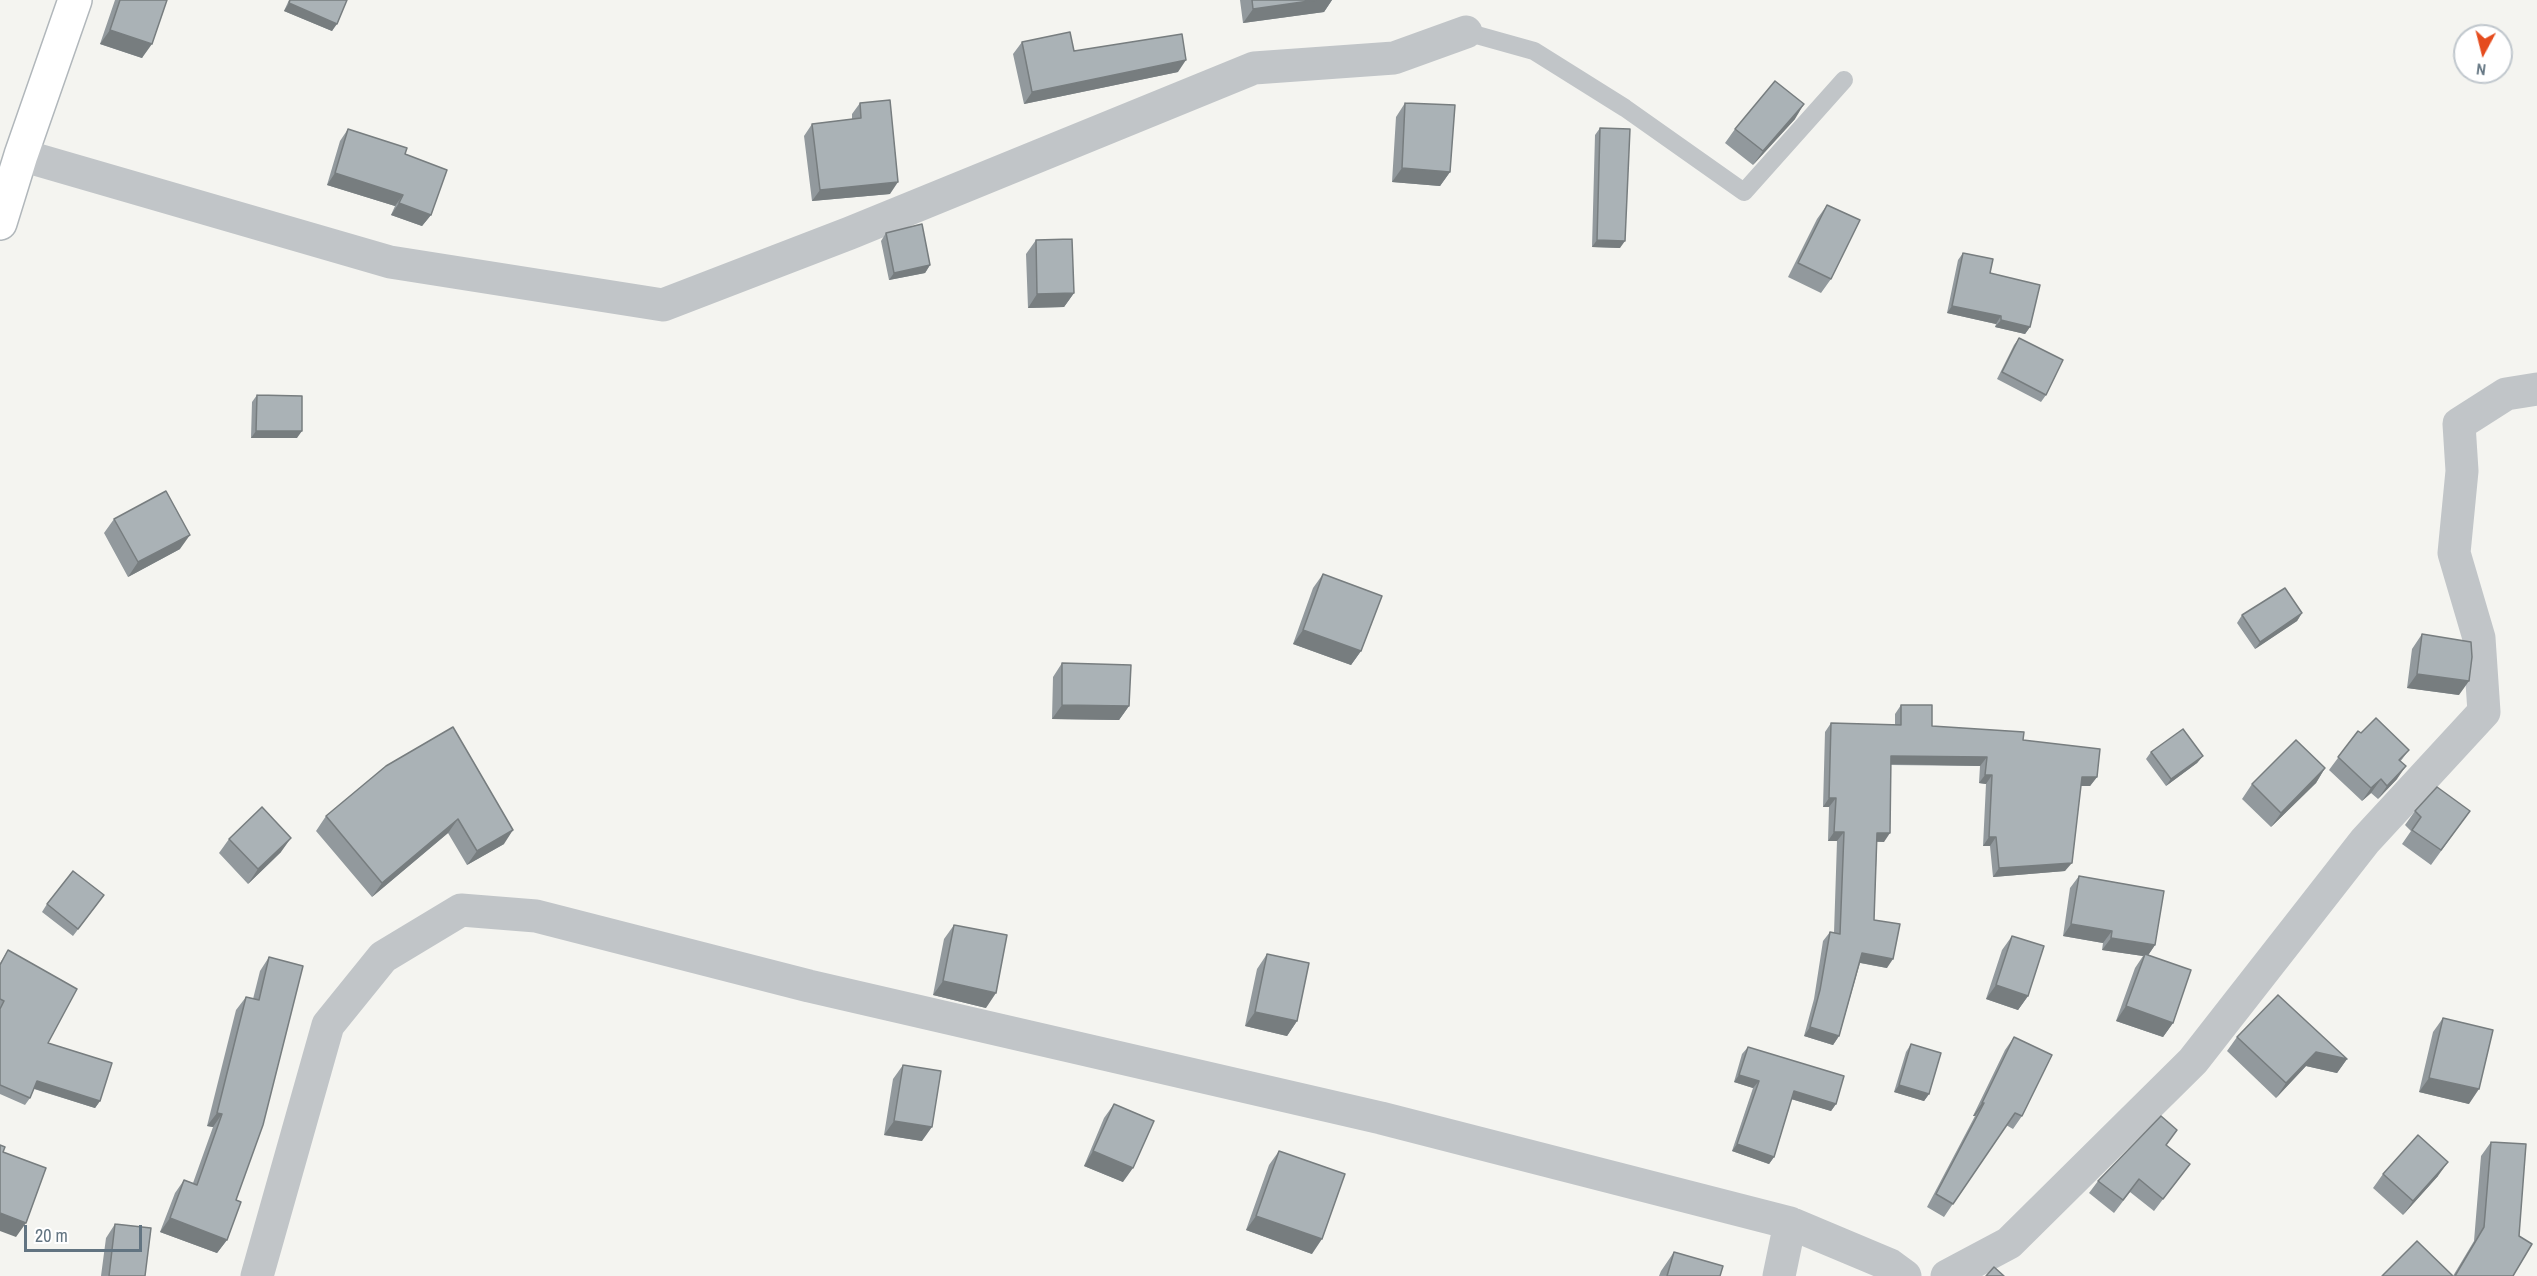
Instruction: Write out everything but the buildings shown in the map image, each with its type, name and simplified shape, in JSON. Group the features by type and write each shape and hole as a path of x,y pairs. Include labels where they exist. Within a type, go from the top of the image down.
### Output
{"main road":[{"path":"0,223 75,0"}],"street":[{"path":"21,155 390,262 663,305 850,233 1254,69 1394,58 1466,32"},
{"path":"1947,1276 2009,1243 2193,1061 2365,841 2484,712 2479,638 2454,553 2462,471 2459,423 2506,394 2537,388"},
{"path":"258,1276 328,1025 383,957 461,910 536,916 809,986 1381,1118 1790,1223 1890,1265 1905,1276"},
{"path":"1779,1276 1790,1223"}],"lane":[{"path":"1466,32 1534,51 1625,108 1744,192 1845,80"}]}
